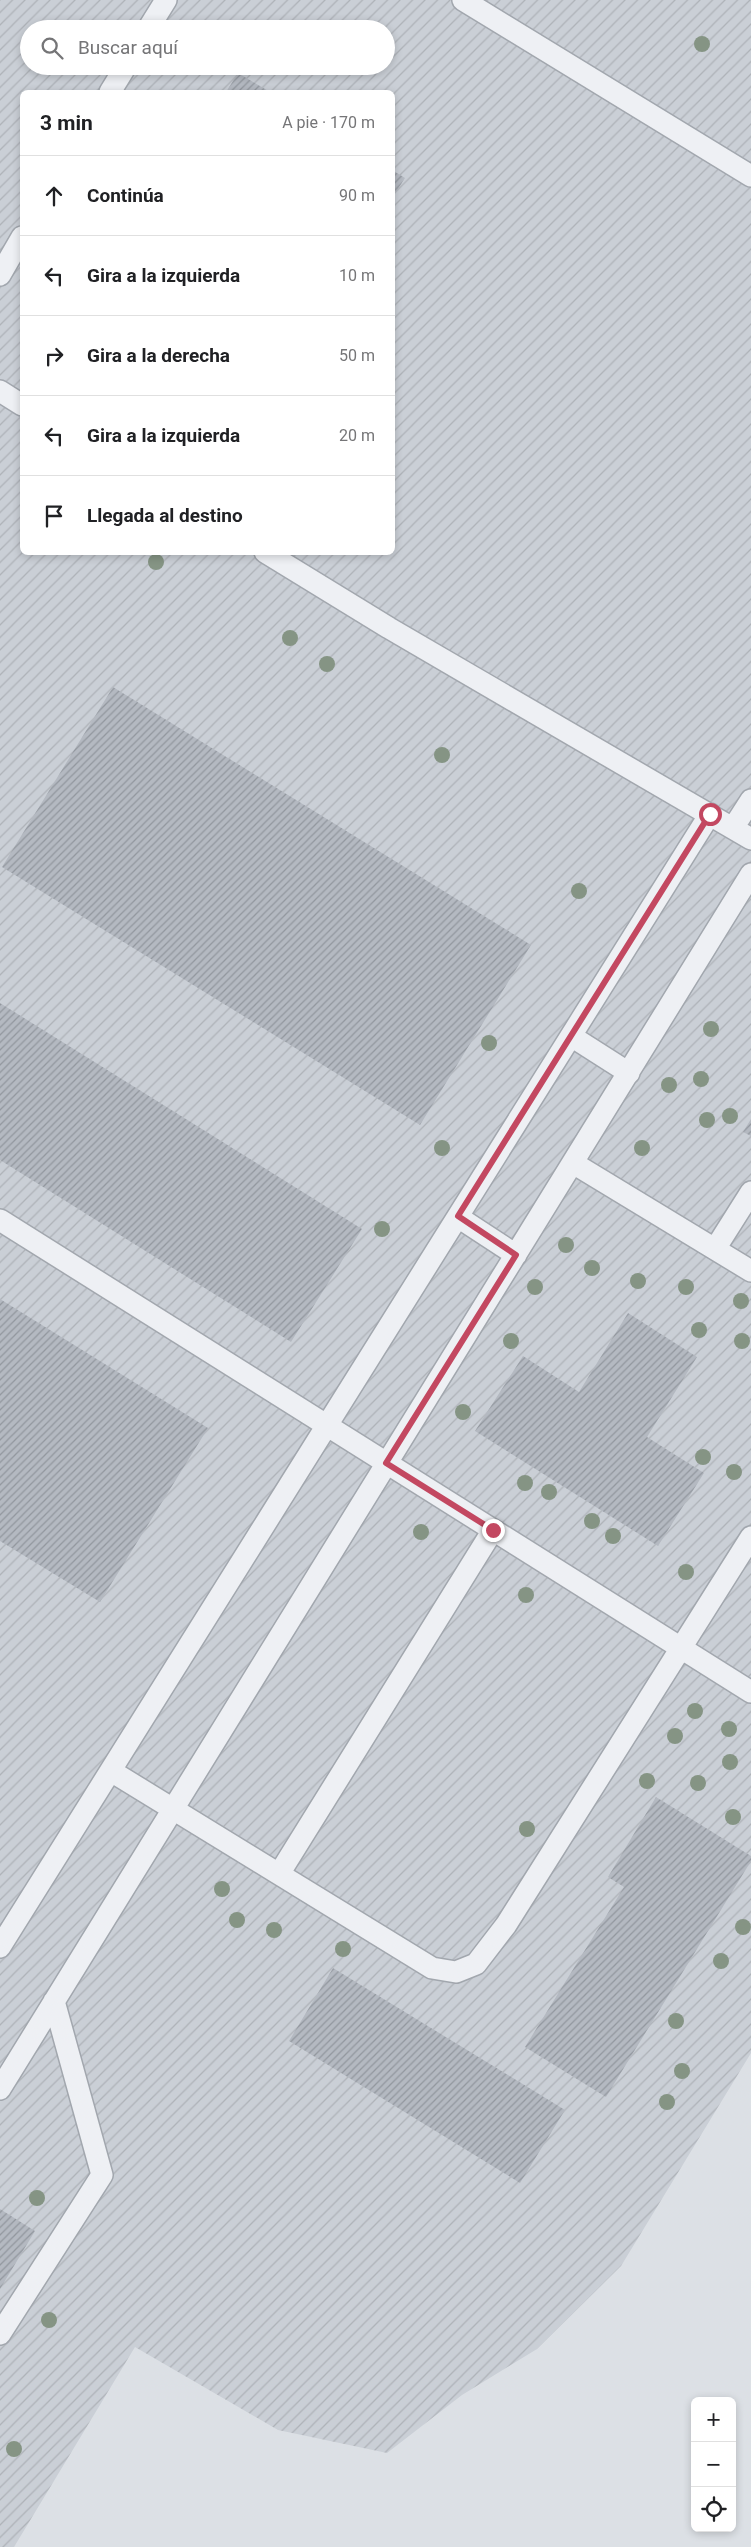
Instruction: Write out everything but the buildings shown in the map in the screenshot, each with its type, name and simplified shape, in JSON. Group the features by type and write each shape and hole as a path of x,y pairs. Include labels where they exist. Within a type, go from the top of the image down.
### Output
{"lane":[{"path":"154,20 166,0"},
{"path":"463,0 751,176"},
{"path":"111,90 120,75"},
{"path":"0,274 20,240"},
{"path":"0,391 20,403"},
{"path":"270,555 389,628 742,833 751,800"},
{"path":"0,1947 710,814"},
{"path":"0,2089 751,874"},
{"path":"571,1036 629,1073"},
{"path":"573,1163 751,1271"},
{"path":"715,1249 751,1192"},
{"path":"458,1216 516,1255"},
{"path":"0,1220 751,1692"},
{"path":"279,1874 493,1530"},
{"path":"111,1771 432,1968 456,1972 476,1964 506,1925 751,1537"},
{"path":"0,2334 102,2175 54,2001"}],"shaded area":[{"path":"0,0 751,0 751,2053 621,2266 537,2349 462,2395 387,2453 278,2430 135,2347 14,2547 0,2547"}],"route":[{"path":"493,1530 386,1463 516,1255 458,1216 710,814"}]}
